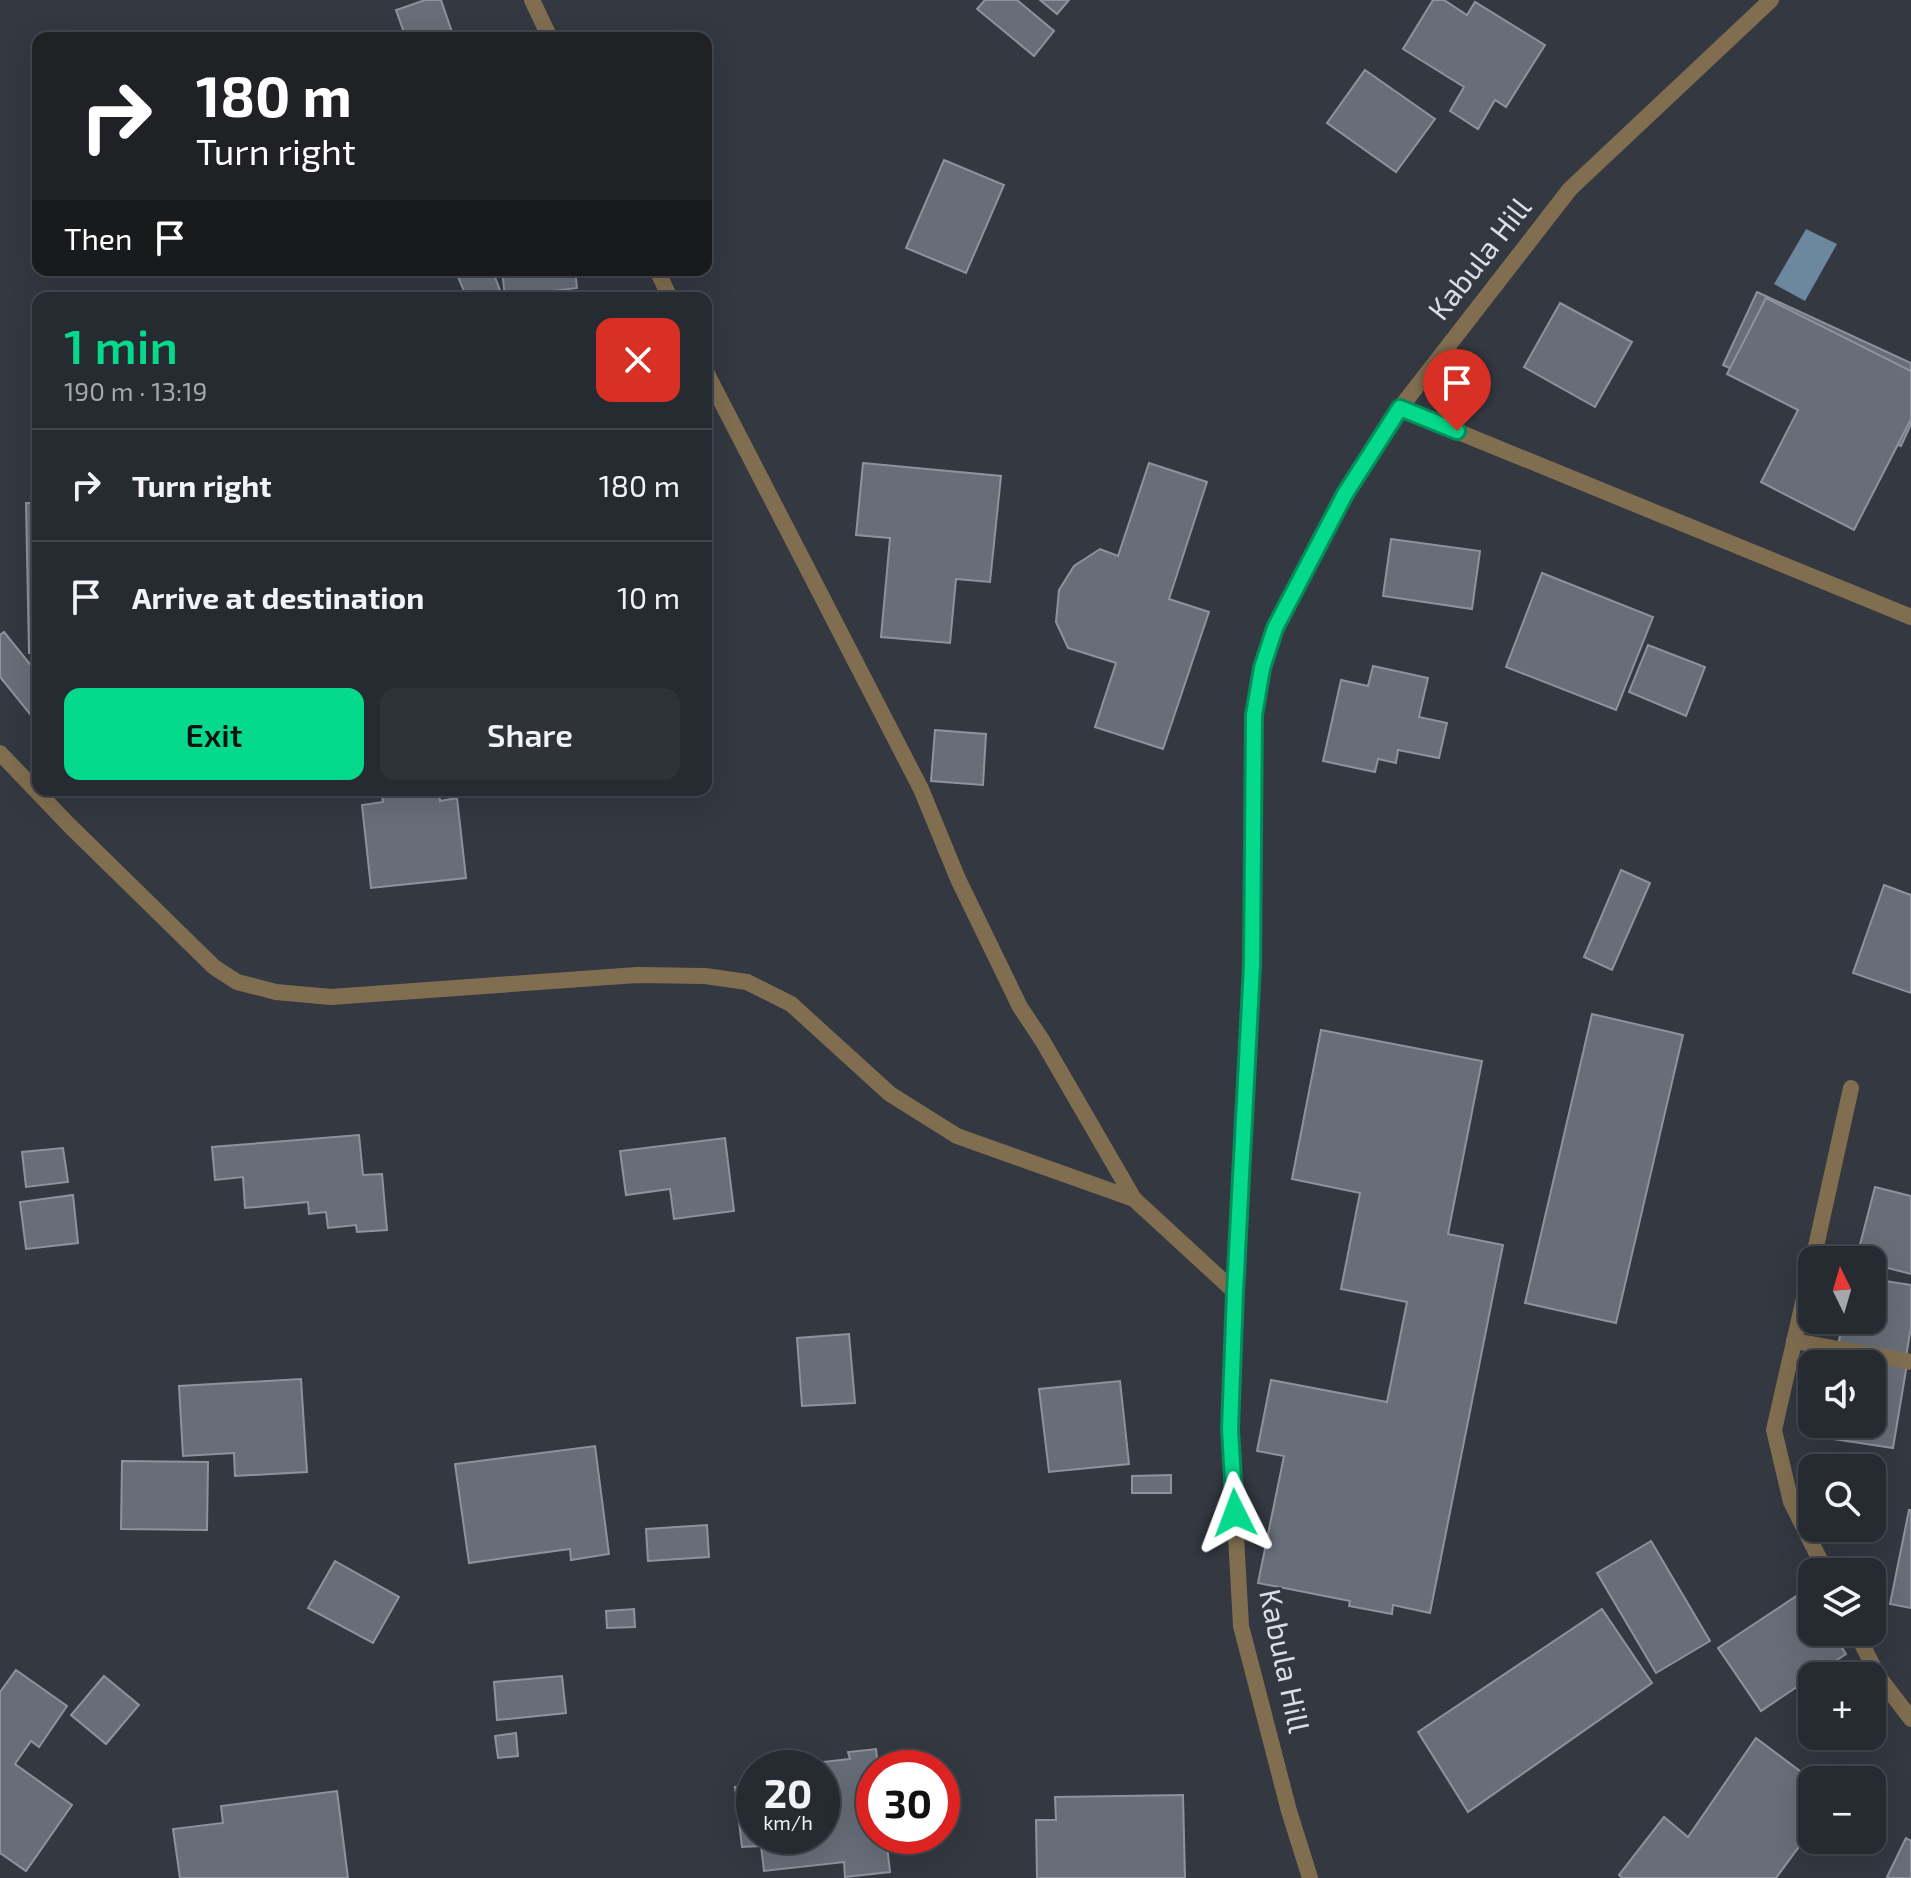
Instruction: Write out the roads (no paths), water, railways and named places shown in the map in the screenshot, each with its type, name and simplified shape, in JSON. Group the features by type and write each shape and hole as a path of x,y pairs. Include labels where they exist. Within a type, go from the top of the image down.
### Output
{"street":[{"path":"532,0 547,32"},
{"name":"Kabula Hill","path":"1310,1878 1289,1811 1241,1626 1230,1429 1252,965 1254,715 1262,668 1275,628 1345,494 1400,408 1570,189 1771,0"},
{"path":"712,384 921,789 958,879 1020,1007 1134,1199 1235,1292"},
{"path":"1400,408 1911,617"},
{"path":"0,753 32,785"},
{"path":"43,796 214,967 237,982 276,992 331,997 637,975 705,976 747,982 791,1004 890,1094 957,1136 1134,1199"},
{"path":"1815,1246 1851,1088"},
{"path":"1798,1323 1774,1430 1791,1502 1819,1558"},
{"path":"1794,1341 1911,1362"},
{"path":"1863,1646 1878,1676 1911,1719"}],"water":[{"path":"1806,229 1837,244 1805,301 1774,284"}]}
